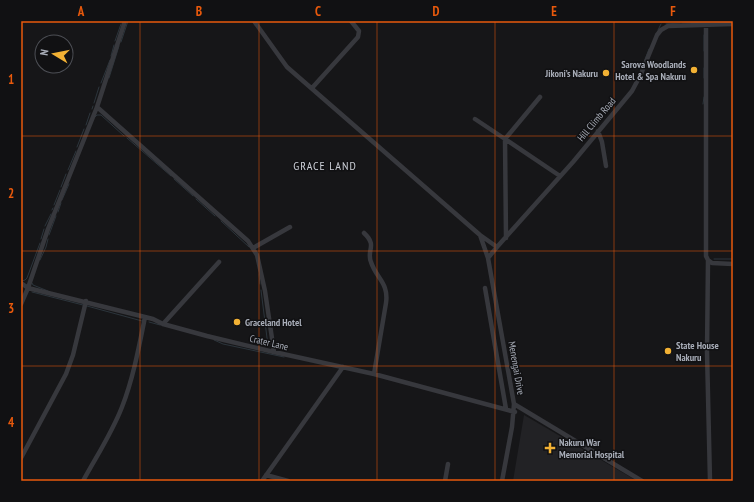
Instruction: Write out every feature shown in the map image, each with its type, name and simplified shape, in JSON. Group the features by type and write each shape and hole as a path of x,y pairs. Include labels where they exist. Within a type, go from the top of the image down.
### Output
{"street":[{"path":"21,304 48,229 96,107 125,21"},
{"path":"254,21 287,67 480,235 498,247"},
{"path":"312,88 358,37 359,31 351,21"},
{"name":"Hill Climb Road","path":"488,258 634,88 657,35 661,30 668,26 733,24"},
{"path":"706,25 706,256 708,260 707,352 710,481"},
{"path":"506,238 505,139 540,97"},
{"path":"96,107 248,241 257,256 265,291 274,352"},
{"path":"475,120 560,176"},
{"path":"598,131 602,142 606,166"},
{"path":"253,248 290,227"},
{"path":"364,233 371,240 371,262 385,286 387,298 374,374"},
{"name":"Menengai Drive","path":"480,235 488,258 515,412 502,481"},
{"path":"708,260 712,263 733,264"},
{"path":"163,324 219,262"},
{"name":"Crater Lane","path":"21,283 28,288 86,301 145,317 163,324 274,352 374,374 515,412"},
{"path":"485,288 506,409"},
{"path":"21,458 66,374 73,356 86,301"},
{"path":"83,481 122,409 139,350 145,317"},
{"path":"262,481 343,367"},
{"path":"514,404 642,481"},
{"path":"444,481 448,464"},
{"path":"266,475 288,481"}],"shaded area":[{"name":"Nakuru War Memorial Hospital","path":"524,415 637,481 513,481"}],"waterway":[{"path":"121,42 128,21"},
{"path":"682,23 710,22"},
{"path":"666,24 680,23"},
{"path":"115,41 121,24"},
{"path":"658,30 661,24"},
{"path":"704,35 704,51"},
{"path":"111,56 114,45"},
{"path":"109,78 119,46"},
{"path":"644,62 649,49"},
{"path":"101,83 110,60"},
{"path":"704,68 704,78"},
{"path":"94,103 99,87"},
{"path":"703,104 704,97"},
{"path":"86,125 90,113"},
{"path":"95,117 97,115 101,115 124,136"},
{"path":"77,147 84,129"},
{"path":"127,138 171,176"},
{"path":"68,170 76,151"},
{"path":"61,187 66,174"},
{"path":"174,179 193,196"},
{"path":"62,200 69,184"},
{"path":"54,205 60,190"},
{"path":"196,199 215,216"},
{"path":"58,212 61,203"},
{"path":"45,226 51,214"},
{"path":"49,235 56,216"},
{"path":"221,221 249,247"},
{"path":"41,239 44,229"},
{"path":"40,260 48,239"},
{"path":"22,281 27,278 40,243"},
{"path":"714,259 733,259"},
{"path":"259,274 260,284"},
{"path":"32,283 33,285 48,291"},
{"path":"261,290 268,346"},
{"path":"32,292 83,305"},
{"path":"87,306 142,321"},
{"path":"149,322 160,325"},
{"path":"214,340 223,344 284,357"}],"place":[{"name":"Sarova Woodlands Hotel & Spa Nakuru","path":"694,70"},
{"name":"Jikoni’s Nakuru","path":"606,73"},
{"name":"Graceland Hotel","path":"237,322"},
{"name":"State House Nakuru","path":"668,351"},
{"name":"Nakuru War Memorial Hospital","path":"550,448"}],"district":[{"name":"GRACE LAND","path":"325,166"}]}
